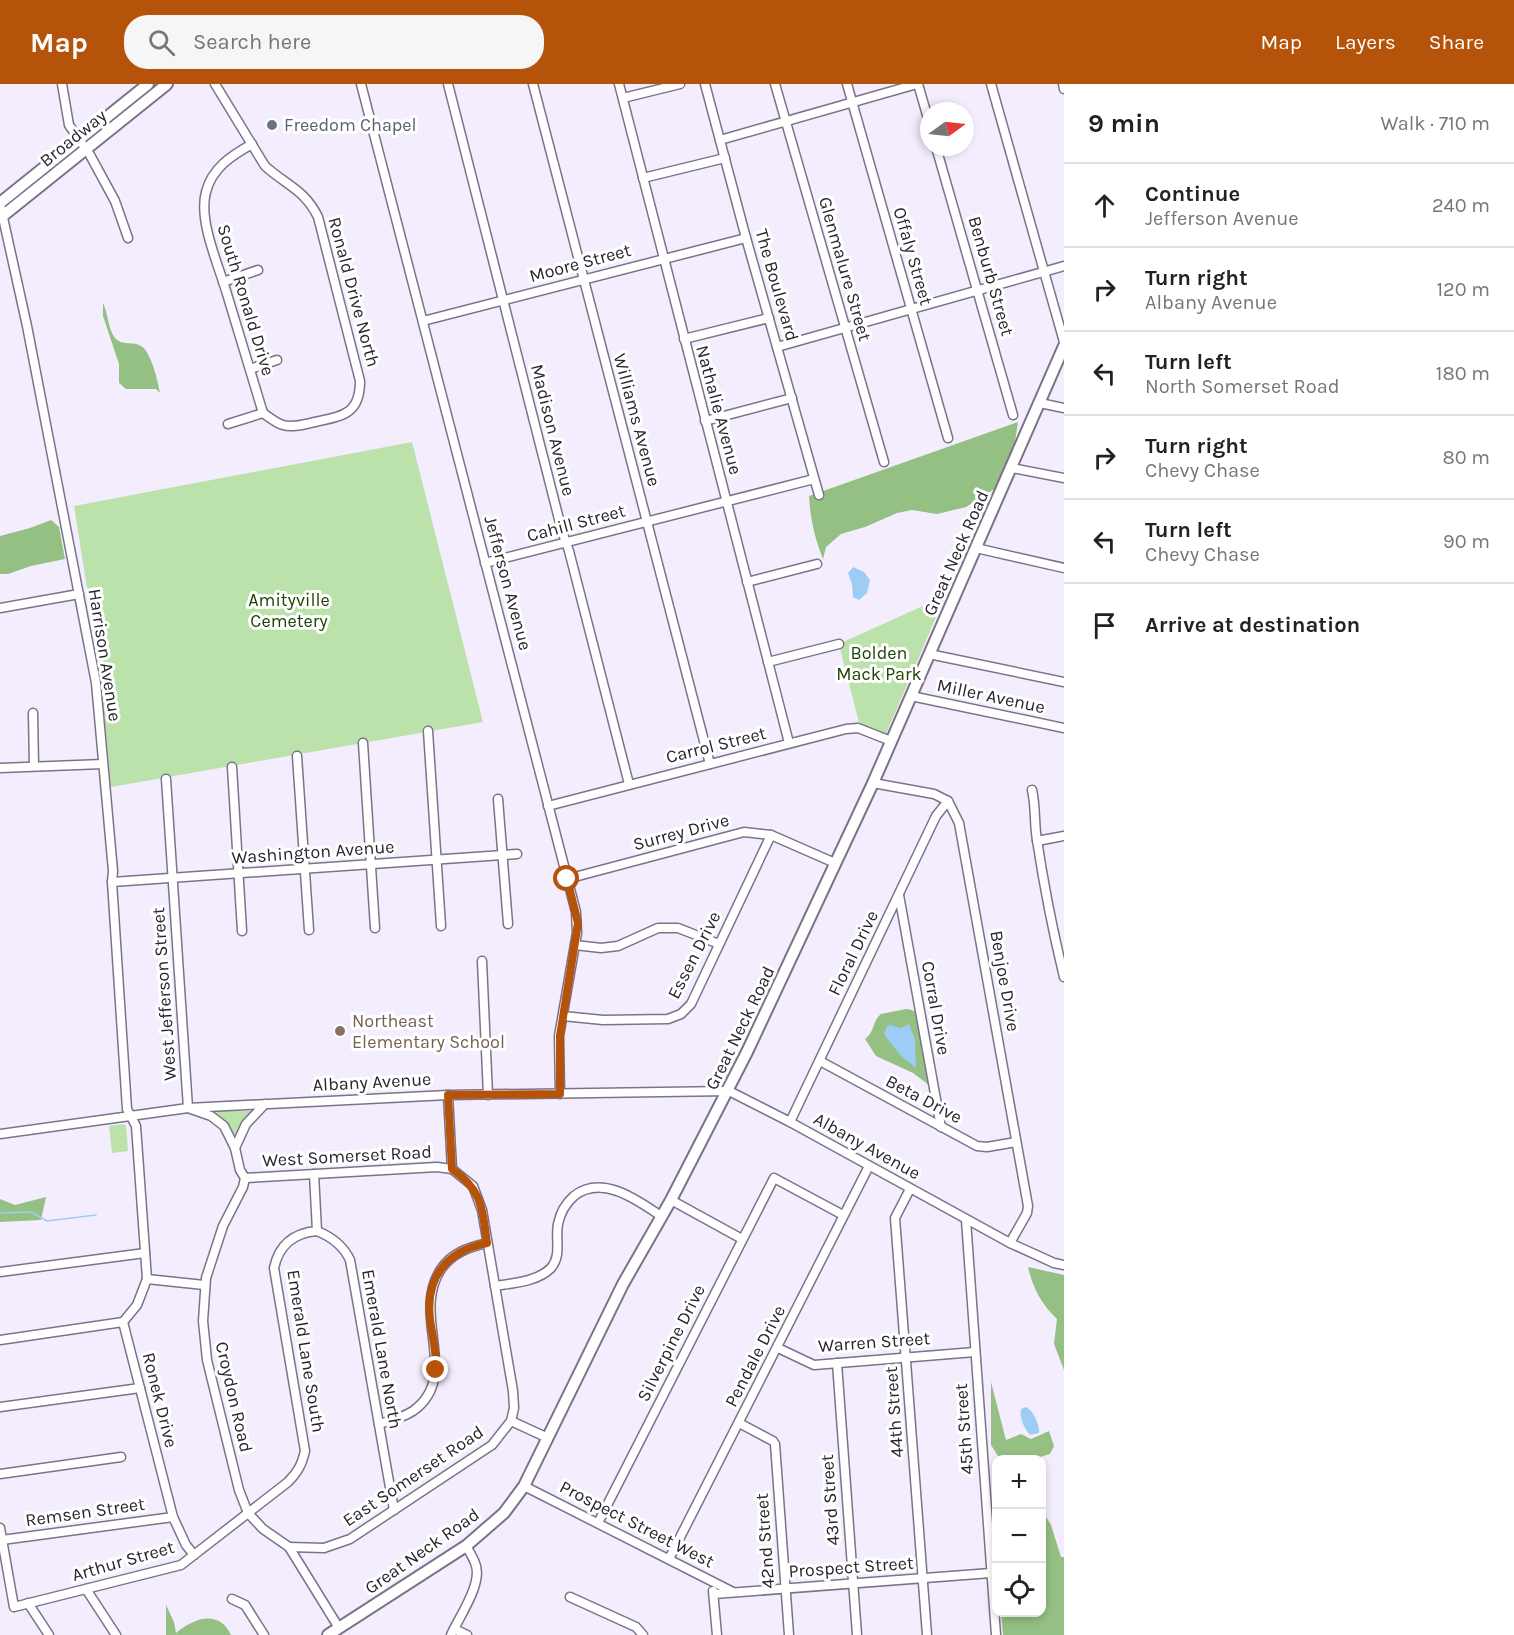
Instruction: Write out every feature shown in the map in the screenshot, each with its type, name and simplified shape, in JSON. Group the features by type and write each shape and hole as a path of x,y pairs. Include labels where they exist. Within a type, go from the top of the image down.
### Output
{"main road":[{"name":"Broadway","path":"0,203 148,84"},
{"name":"Broadway","path":"2,217 167,84"},
{"name":"Great Neck Road","path":"328,1635 465,1546 504,1513 525,1486 623,1284 729,1091 873,783 1064,346"}],"street":[{"path":"62,84 69,125 86,149 115,201 128,238"},
{"name":"Ronald Drive North","path":"215,84 265,166 303,194 318,216 360,381 358,401 351,411 341,417 297,426 284,425 263,413"},
{"name":"Jefferson Avenue","path":"362,84 578,923 560,1036 560,1094"},
{"name":"Madison Avenue","path":"448,84 629,784"},
{"name":"Williams Avenue","path":"533,84 710,764"},
{"name":"Nathalie Avenue","path":"619,84 789,743"},
{"path":"623,98 680,84"},
{"name":"The Boulevard","path":"705,84 819,495"},
{"name":"Glenmalure Street","path":"775,84 884,462"},
{"name":"Offaly Street","path":"847,84 948,438"},
{"path":"720,140 918,84 923,102"},
{"path":"991,84 1064,342"},
{"path":"1063,84 1064,88"},
{"name":"South Ronald Drive","path":"252,144 217,169 205,193 204,207 223,282 263,413"},
{"name":"Benburb Street","path":"939,156 1013,415"},
{"path":"643,178 725,158"},
{"name":"Harrison Avenue","path":"0,203 27,326 96,683 113,871 127,1109 136,1126 145,1253"},
{"name":"Moore Street","path":"423,321 746,238"},
{"path":"777,347 1064,266"},
{"path":"223,282 258,270"},
{"path":"684,339 769,318"},
{"path":"250,369 277,360"},
{"path":"705,421 792,398"},
{"path":"1040,403 1064,408"},
{"path":"228,424 263,413"},
{"path":"1012,468 1064,478"},
{"name":"Cahill Street","path":"485,563 814,479"},
{"path":"976,548 1064,568"},
{"path":"747,582 817,564"},
{"path":"0,608 79,594"},
{"path":"768,662 839,644"},
{"path":"929,654 1064,682"},
{"name":"Miller Avenue","path":"911,696 1064,728"},
{"path":"33,713 34,766"},
{"name":"Carrol Street","path":"548,806 789,743 858,728 891,741"},
{"path":"428,731 441,927"},
{"path":"363,743 375,928"},
{"path":"297,756 309,930"},
{"path":"0,768 102,764"},
{"path":"232,767 242,931"},
{"path":"166,779 172,878"},
{"path":"873,783 934,794 948,801"},
{"path":"1032,790 1035,802 1034,823 1037,841 1063,971"},
{"path":"498,799 508,924"},
{"name":"Floral Drive","path":"790,1122 936,816 948,801"},
{"name":"Benjoe Drive","path":"948,801 957,814 962,832 1028,1206 1027,1213 1010,1243"},
{"name":"Surrey Drive","path":"567,879 744,832 771,835 835,863"},
{"name":"Essen Drive","path":"563,1016 603,1020 655,1020 668,1019 681,1014 691,1004 771,835"},
{"path":"1037,841 1064,836"},
{"name":"Washington Avenue","path":"112,882 517,854"},
{"name":"West Jefferson Street","path":"172,878 188,1107"},
{"name":"Corral Drive","path":"899,895 941,1127"},
{"path":"575,945 601,948 618,946 658,928 678,928 719,944"},
{"path":"482,961 488,1095"},
{"name":"Beta Drive","path":"820,1061 977,1146 987,1147 1016,1142"},
{"name":"Albany Avenue","path":"0,1134 188,1107 448,1095 729,1091 1010,1243 1054,1263 1064,1265"},
{"path":"448,1095 452,1169 473,1186 479,1198 513,1391 514,1408 511,1421 548,1438"},
{"path":"235,1148 246,1124 265,1104"},
{"path":"188,1107 211,1116 224,1126 235,1148 240,1170 245,1178"},
{"name":"Pendale Drive","path":"669,1559 869,1166"},
{"name":"West Somerset Road","path":"245,1178 437,1167 452,1169"},
{"path":"314,1174 317,1231"},
{"name":"Croydon Road","path":"245,1178 243,1187 223,1226 204,1286 203,1321 207,1360 239,1490 248,1513 263,1529 289,1547 339,1628"},
{"name":"Silverpine Drive","path":"598,1523 774,1178 843,1215"},
{"path":"495,1286 535,1278 544,1274 552,1266 557,1258 557,1234 562,1211 569,1200 586,1189 611,1188 662,1216"},
{"name":"44th Street","path":"910,1189 895,1218 927,1635"},
{"path":"671,1200 742,1239"},
{"name":"45th Street","path":"966,1220 996,1635"},
{"name":"Emerald Lane North","path":"317,1231 338,1242 350,1260 394,1510"},
{"name":"Emerald Lane South","path":"248,1513 297,1473 305,1451 274,1268 276,1256 290,1239 317,1231"},
{"path":"378,1424 398,1419 414,1410 428,1392 433,1381 436,1356 429,1299 437,1276 454,1255 487,1243"},
{"path":"0,1272 145,1253 147,1279 137,1305 123,1322 0,1340"},
{"path":"147,1279 204,1286"},
{"name":"Ronek Drive","path":"123,1322 173,1517 186,1545 194,1555"},
{"name":"Warren Street","path":"778,1348 814,1365 975,1353"},
{"name":"43rd Street","path":"837,1363 857,1635"},
{"path":"0,1407 140,1388"},
{"name":"East Somerset Road","path":"289,1547 309,1549 338,1545 350,1539 492,1445 511,1421"},
{"name":"42nd Street","path":"739,1423 774,1442 789,1635"},
{"path":"0,1474 121,1457"},
{"name":"Prospect Street West","path":"525,1486 735,1593"},
{"name":"Arthur Street","path":"2,1540 14,1607 181,1565 248,1513"},
{"name":"Remsen Street","path":"2,1540 173,1517"},
{"path":"0,1528 2,1540"},
{"path":"465,1546 476,1564 477,1573 472,1592 453,1632 467,1635"},
{"name":"Prospect Street","path":"714,1594 991,1573"},
{"path":"713,1581 717,1635"},
{"path":"86,1589 116,1635"},
{"path":"570,1597 636,1627 644,1635"},
{"path":"232,1599 245,1605 264,1635"},
{"path":"28,1603 49,1635"}],"green space":[{"path":"103,303 115,338 145,349 154,367 160,393 156,389 126,389 119,383 119,364 103,316"},
{"path":"1018,422 1013,455 996,488 966,507 937,514 912,510 897,513 865,527 841,534 826,547 823,559 813,528 809,496"},
{"name":"Amityville Cemetery","path":"412,442 483,722 111,787 100,670 74,506"},
{"path":"51,520 59,527 65,559 0,574 0,536"},
{"name":"Bolden Mack Park","path":"945,596 885,736 860,726 840,649 843,642"},
{"path":"906,1009 917,1014 930,1077 929,1085 913,1073 876,1056 865,1039 881,1014"},
{"path":"210,1111 253,1111 242,1123 235,1139 227,1124"},
{"path":"124,1124 128,1151 112,1153 109,1126"},
{"path":"46,1197 41,1220 0,1222 0,1199 15,1205"},
{"path":"1028,1267 1064,1275 1064,1370 1054,1344 1057,1319 1038,1295"},
{"path":"991,1382 1006,1440 1021,1434 1031,1439 1049,1431 1054,1446 1050,1454 1046,1455 997,1455 991,1445"},
{"path":"1046,1517 1061,1557 1064,1557 1064,1635 1003,1635 1001,1617 1046,1617"},
{"path":"166,1605 174,1622 176,1633 190,1623 213,1619 226,1627 231,1635 166,1635"}],"water":[{"path":"853,567 864,572 870,580 867,593 859,600 853,597 848,573"},
{"path":"909,1024 915,1040 916,1068 900,1055 884,1034 887,1026 901,1028"},
{"path":"1026,1407 1036,1418 1039,1433 1030,1435 1024,1426 1021,1409"}],"waterway":[{"path":"0,1213 31,1212 47,1221 96,1215"}],"place":[{"name":"Freedom Chapel","path":"272,125"},
{"name":"Northeast Elementary School","path":"340,1031"}],"route":[{"path":"436,1370 429,1309 431,1287 444,1265 454,1255 487,1243 479,1198 473,1186 452,1169 448,1095 560,1094 560,1036 578,923 567,879"}]}
